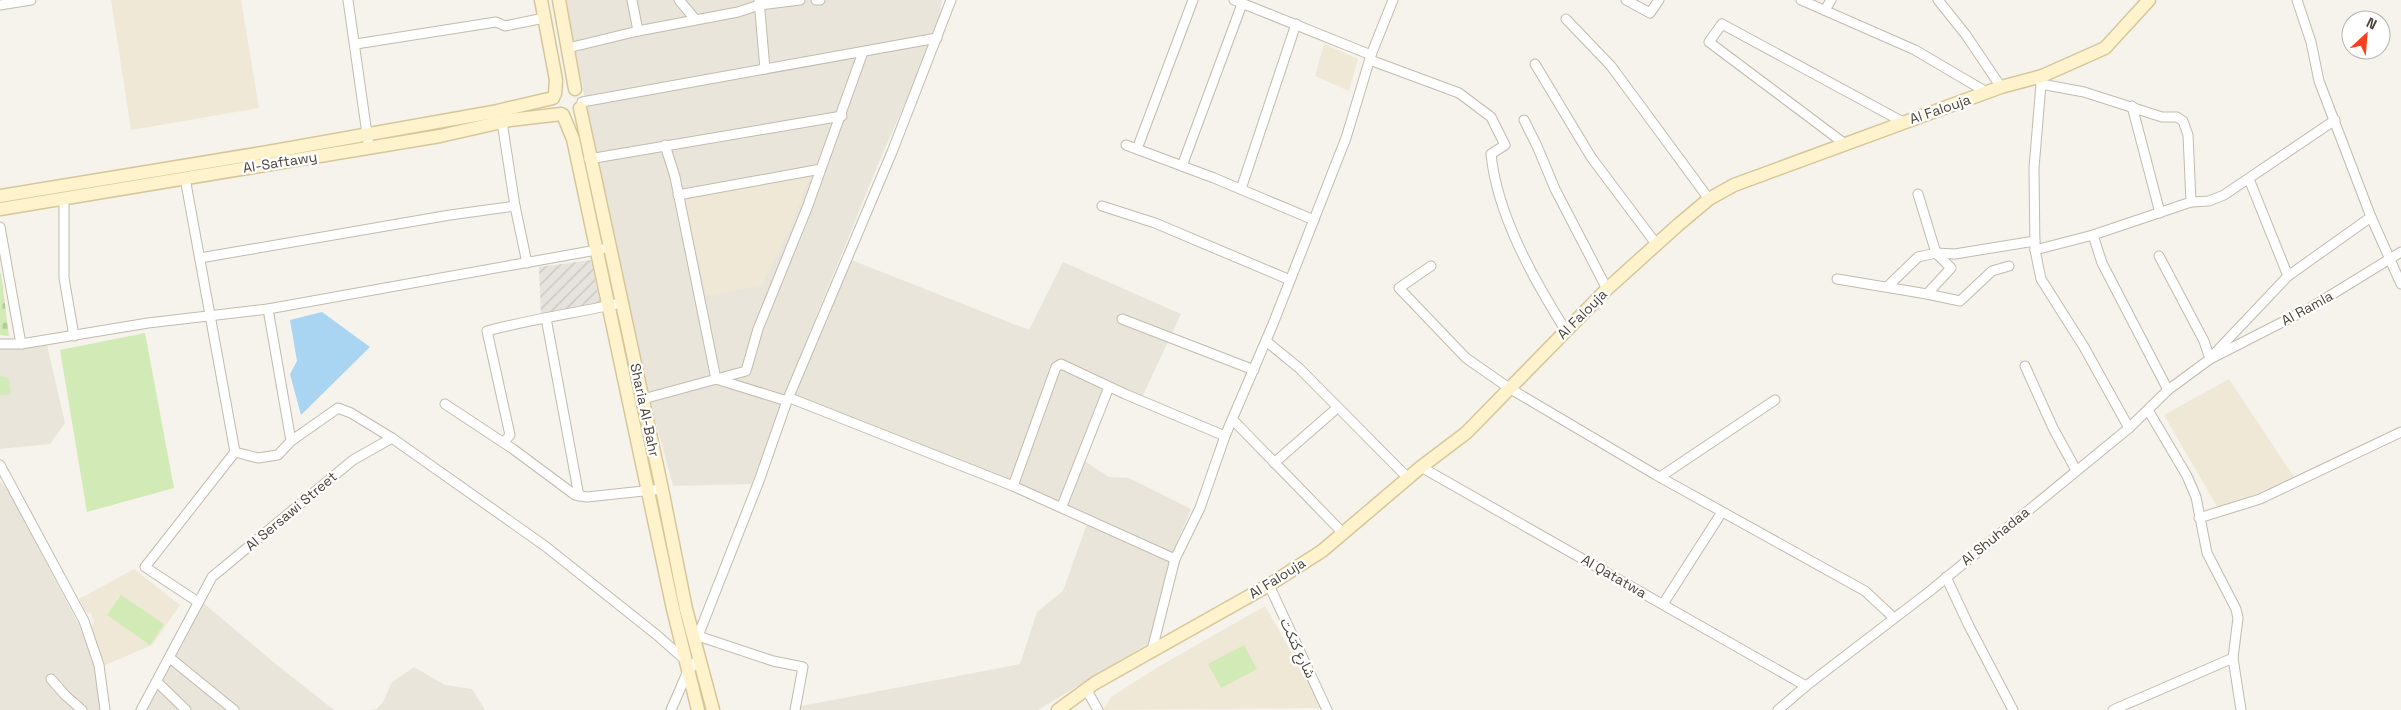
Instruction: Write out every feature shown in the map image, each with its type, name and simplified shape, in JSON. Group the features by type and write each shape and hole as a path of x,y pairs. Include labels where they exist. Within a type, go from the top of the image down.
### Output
{"main road":[{"path":"541,0 556,80 554,107 562,114 574,114 581,105 575,89 559,0"},
{"name":"Al Falouja","path":"1058,710 1086,689 1269,585 1322,550 1421,467 1466,433 1607,289 1709,200 1734,184 1903,122 2001,87 2042,80 2105,48 2149,0"},
{"path":"554,96 562,88 575,89"},
{"name":"Al-Saftawy","path":"0,196 274,151 366,133 493,112 554,96"},
{"name":"Sharia Al-Bahr","path":"581,105 603,249"},
{"name":"Al-Saftawy","path":"0,209 440,136 502,122 562,114"},
{"name":"Sharia Al-Bahr","path":"562,114 573,139 603,249 615,304 648,490 684,660 698,710"},
{"name":"Sharia Al-Bahr","path":"615,304 643,399 686,609 695,636 713,710"}],"street":[{"path":"0,5 31,0"},
{"path":"348,0 356,44 369,148"},
{"path":"632,0 638,31"},
{"path":"679,0 695,19"},
{"path":"568,48 638,31 738,12 759,3 800,0"},
{"path":"795,710 803,667 773,661 695,636 951,0"},
{"path":"1137,149 1193,0"},
{"path":"1152,650 1175,558 1200,508 1225,436 1266,341 1314,220 1346,138 1370,58 1394,0"},
{"path":"1626,0 1650,13 1659,0"},
{"path":"1801,0 1915,50 1988,92"},
{"path":"1825,10 1831,0"},
{"path":"1938,0 1966,35 2001,87"},
{"path":"2297,0 2311,42 2319,80 2371,217 2401,284"},
{"path":"1182,166 1238,2 1296,24 1370,58 1459,93 1491,117 1505,145 1491,154 1496,184 1541,291 1566,331"},
{"path":"759,3 765,69"},
{"path":"356,44 496,22 505,26 544,18"},
{"path":"1566,19 1611,66 1709,200"},
{"path":"1240,189 1296,24"},
{"path":"1845,144 1709,42 1722,24 1903,122"},
{"path":"581,105 937,38"},
{"path":"643,399 746,371 758,329 842,116 863,52"},
{"path":"1535,64 1591,158 1657,245"},
{"path":"2129,428 2096,368 2041,278 2035,246 2034,168 2042,80 2132,106 2162,117 2177,117 2183,121 2188,135 2192,202"},
{"path":"2132,106 2160,214"},
{"path":"589,158 842,116"},
{"path":"1524,120 1555,190 1607,289"},
{"path":"1887,286 1918,257 1936,253 1954,254 2035,246 2093,235 2192,202 2209,201 2224,196 2335,120"},
{"path":"502,122 515,206 527,263"},
{"path":"666,145 716,379"},
{"path":"1126,145 1314,220"},
{"path":"678,195 821,169"},
{"path":"184,178 236,452 145,567 199,599"},
{"path":"2249,179 2288,276"},
{"path":"1918,194 1936,253 1951,268 1927,294"},
{"path":"64,199 64,278 74,336"},
{"path":"200,258 450,215 515,206"},
{"path":"1102,206 1155,223 1290,280"},
{"path":"2159,256 2204,341 2210,359 2288,276 2371,217"},
{"path":"0,227 4,269 21,344"},
{"path":"2093,235 2102,263 2168,390"},
{"path":"0,344 21,344 148,323 210,317 268,308 603,249"},
{"name":"Al Ramla","path":"2210,359 2310,308 2401,252"},
{"path":"1431,266 1399,288 1466,358 1510,388 1660,477 1865,591 1894,618"},
{"path":"1837,279 1887,286 1960,301 1992,271 2009,266"},
{"path":"504,442 510,434 487,331 526,320 546,318 615,304"},
{"path":"268,308 291,441"},
{"path":"546,318 579,496"},
{"path":"1122,319 1254,370"},
{"path":"1266,341 1299,368 1409,479"},
{"name":"Al Shuhadaa","path":"1778,710 2129,428 2168,390 2210,359"},
{"path":"1013,486 1056,366 1061,364 1108,387 1225,436"},
{"path":"2025,366 2053,428 2076,470"},
{"path":"716,379 789,400 1013,486 1175,558"},
{"path":"1062,506 1108,387"},
{"path":"1660,477 1774,400"},
{"path":"445,404 504,442 579,496 587,497 662,489"},
{"path":"236,452 258,458 278,454 291,441 338,408 352,413 392,438 545,546 658,636 684,660"},
{"path":"1274,462 1337,408"},
{"path":"2148,410 2187,476 2196,497 2207,553 2236,609 2238,618 2233,658 2241,710"},
{"path":"1233,420 1343,533"},
{"path":"2199,518 2260,499 2401,432"},
{"name":"Al Sersawi Street","path":"141,710 212,577 353,460 392,438"},
{"path":"0,465 84,621 99,665 105,710"},
{"name":"Al Qatatwa","path":"1421,467 1806,686"},
{"path":"1662,604 1722,512"},
{"path":"1946,576 1969,626 2013,710"},
{"name":"شارع كتكت","path":"1269,585 1327,710"},
{"path":"170,658 234,710"},
{"path":"671,710 687,673 699,658"},
{"path":"2113,710 2233,658"},
{"path":"51,679 64,695 82,710"},
{"path":"157,682 186,710"},
{"path":"1086,689 1098,710"}],"shaded area":[{"path":"111,0 241,0 259,108 131,130"},
{"path":"561,0 942,0 936,32 879,162 782,401 752,484 673,486 628,319 577,59"},
{"path":"1324,44 1358,59 1349,91 1315,76"},
{"path":"810,177 787,234 762,285 707,296 684,197"},
{"path":"844,257 1029,330 1063,262 1181,314 1142,397 1110,382 1080,458 1109,477 1129,478 1191,509 1172,554 1149,643 1038,710 797,710 796,707 1020,664 1037,612 1063,591 1088,521 787,398"},
{"path":"591,260 601,307 541,316 539,267"},
{"path":"0,345 47,345 65,423 50,444 0,449"},
{"path":"2229,379 2294,477 2219,510 2164,415"},
{"path":"0,481 9,492 92,650 101,710 0,710"},
{"path":"134,569 180,605 152,645 101,667 92,627 94,622 91,613 85,612 79,599"},
{"path":"201,601 277,665 334,710 135,710"},
{"path":"1265,606 1323,708 1103,710 1111,697 1158,667"},
{"path":"414,667 445,685 472,689 485,710 370,710 377,709 383,702 392,682"}],"green space":[{"path":"1,273 9,336 0,335"},
{"path":"145,333 174,488 87,512 60,350"},
{"path":"0,376 8,377 11,394 0,395"},
{"path":"121,595 164,624 150,645 107,615"},
{"path":"1244,645 1257,669 1221,688 1208,664"}],"water":[{"path":"322,312 370,347 301,415 290,374 297,361 290,320"}]}
